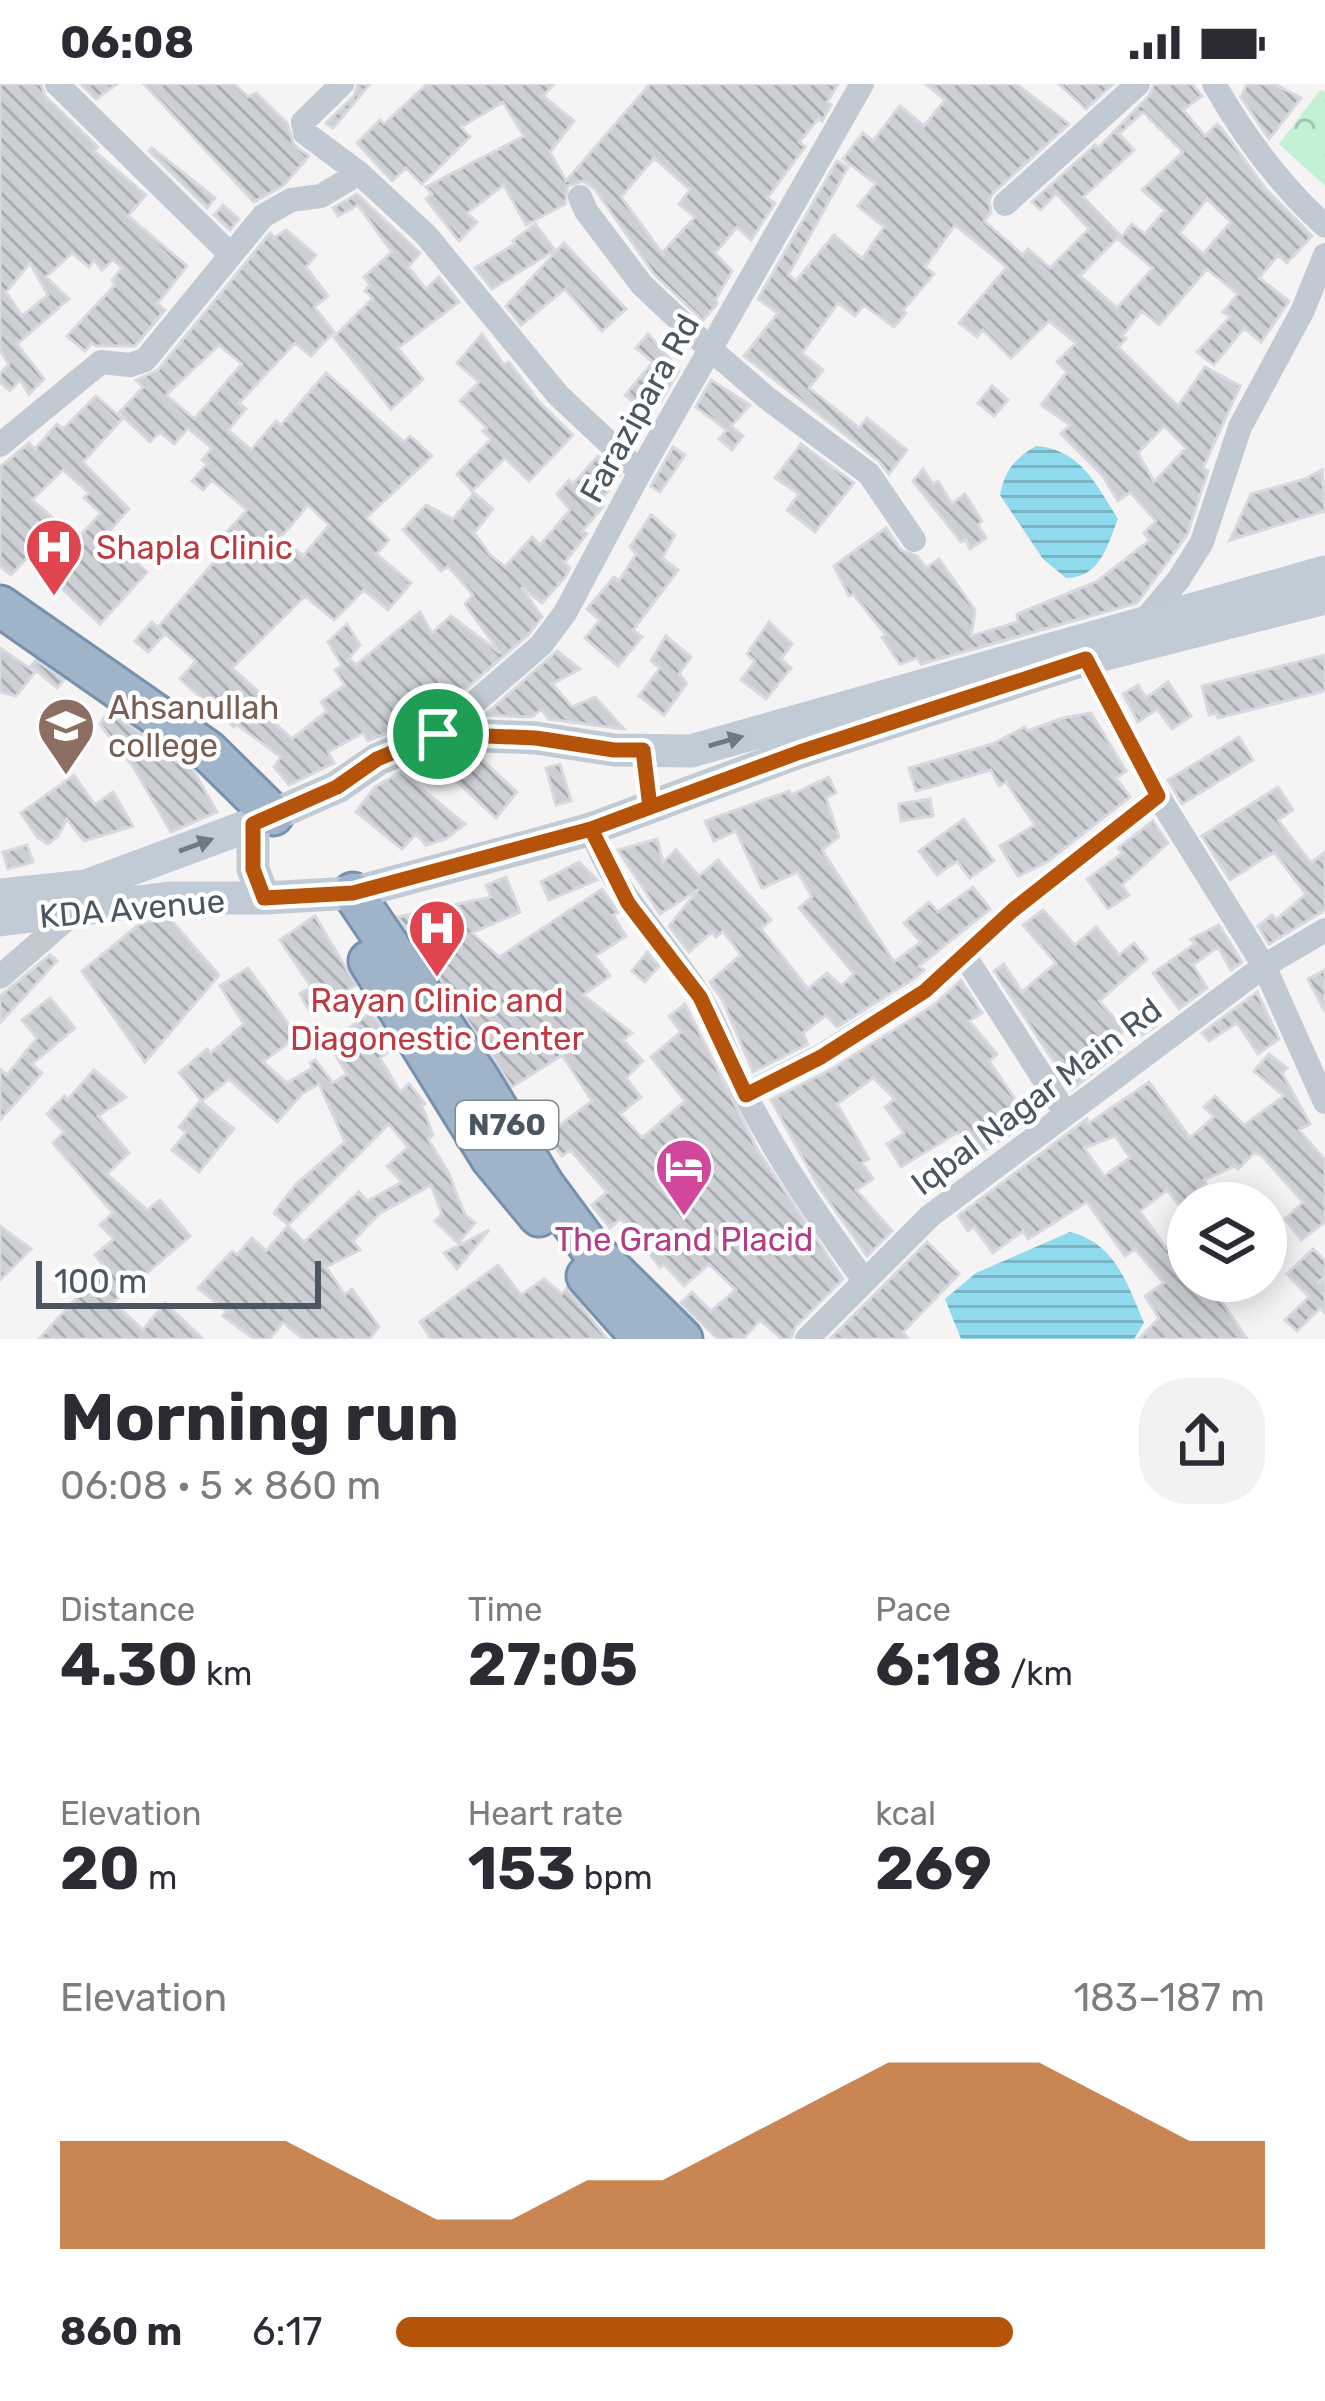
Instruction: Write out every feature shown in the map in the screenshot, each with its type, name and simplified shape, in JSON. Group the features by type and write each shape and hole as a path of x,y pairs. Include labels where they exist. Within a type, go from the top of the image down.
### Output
{"highway":[{"path":"0,606 208,751 263,820"},
{"name":"N760","path":"342,895 439,1078 491,1158 625,1323 644,1339"},
{"name":"N760","path":"342,895 478,1079 543,1184 591,1249 682,1339"}],"main road":[{"name":"KDA Avenue","path":"0,920 82,898 337,787 377,759 438,734 536,738 614,750 691,751 1325,572"},
{"path":"342,895 591,829 800,752 1086,659 1325,598"},
{"path":"643,750 650,807"},
{"path":"263,820 253,869 264,898"},
{"path":"0,895 82,898"},
{"name":"KDA Avenue","path":"82,898 342,895"}],"street":[{"path":"58,84 232,255"},
{"path":"342,84 301,128 359,172 426,236 558,395 640,472"},
{"name":"Farazipara Rd","path":"438,734 542,645 565,614 640,472 862,84"},
{"path":"1005,204 1138,84"},
{"path":"1214,84 1259,156 1325,226"},
{"path":"0,445 101,362 130,365 145,360 263,216 291,200 321,196 359,172"},
{"path":"580,196 586,211 642,285 709,349 869,474 914,540"},
{"path":"1144,620 1179,579 1202,542 1240,427 1303,310 1325,255"},
{"path":"1086,659 1158,796 1264,966 1325,1102"},
{"path":"746,1095 821,1057 908,1002 1013,910 1158,796"},
{"path":"591,829 628,903 700,997 746,1095 817,1215 864,1280"},
{"path":"0,977 82,898"},
{"name":"Iqbal Nagar Main Rd","path":"807,1339 930,1216 1264,966 1325,930"},
{"path":"964,956 1065,1112"}],"green space":[{"path":"1320,90 1325,92 1325,186 1279,144"}],"water":[{"path":"1036,446 1075,461 1118,519 1101,559 1078,577 1066,578 1043,559 1000,495 1012,466"},
{"path":"1070,1232 1098,1245 1118,1267 1144,1323 1134,1339 961,1339 945,1299 976,1273"}],"building":[{"path":"0,84 41,84 45,96 98,147 94,151 146,195 128,216 187,266 157,304 165,310 135,346 92,343 85,351 67,336 115,285 112,280 122,268 113,260 102,270 94,260 89,267 72,253 46,277 69,299 17,344 44,379 29,394 20,380 10,391 0,382 9,364 0,350","holes":["30,263 48,295 22,316 6,292"]},
{"path":"81,84 117,84 96,99"},
{"path":"144,84 234,84 248,97 256,93 287,123 294,145 309,156 284,185 254,202"},
{"path":"358,84 370,84 333,128 326,123 354,96"},
{"path":"427,84 554,84 543,96 574,121 550,152 566,181 650,84 838,84 822,121 819,118 799,142 805,147 767,198 775,203 751,240 737,227 715,253 732,271 717,304 703,320 654,274 595,189 583,181 568,186 565,204 526,225 504,185 467,213 477,222 459,241 426,199 432,194 426,187 524,136 503,102 461,127 470,137 422,184 406,168 392,181 357,143 380,120 384,124","holes":["654,158 690,190 679,204 695,217 662,253 621,197"]},
{"path":"926,84 1016,84 1069,124 993,193 991,212 984,221 1023,255 1028,249 1050,268 1089,229 1056,193 1041,210 1032,202 1095,145 1099,147 1149,96 1154,84 1192,84 1202,96 1183,110 1205,136 1217,124 1265,188 1312,236 1287,263 1278,255 1259,278 1289,301 1261,342 1244,328 1214,365 1197,352 1230,317 1223,312 1238,294 1207,269 1159,325 1142,311 1122,336 1126,339 1118,347 1178,406 1205,367 1240,386 1203,468 1208,471 1187,535 1137,603 921,664 917,658 900,664 882,637 886,635 853,594 849,596 834,566 886,528 901,550 917,556 926,568 939,559 975,610 971,636 1018,622 1017,614 1096,582 1150,540 1144,533 1156,521 1130,492 1118,501 1103,476 1061,434 1070,425 1041,405 1067,372 1057,362 1076,343 1049,321 1011,358 983,330 977,337 959,323 1007,267 955,225 925,267 934,274 894,327 864,305 855,316 838,303 802,353 823,370 809,388 859,428 867,418 907,450 889,474 879,461 744,356 778,313 758,299 837,161 848,167 788,275 796,281 834,235 862,259 884,227 858,206 876,184 843,159 863,133 873,141 900,106 924,126 945,100","holes":["1143,112 1183,152 1142,190 1165,210 1145,234 1132,224 1119,240 1153,268 1117,308 1080,276 1120,235 1083,197 1134,150 1119,134","1207,199 1231,222 1203,254 1179,233","1164,426 1186,448 1154,482 1138,453"]},
{"path":"1059,84 1113,84 1086,109"},
{"path":"1247,84 1274,84 1301,98 1269,139 1241,97"},
{"path":"152,148 215,198 207,208 149,151"},
{"path":"357,194 420,253 408,267 426,289 439,277 459,302 398,348 423,379 391,409 334,337 373,298 365,291 370,285 364,277 392,252 358,205 338,216 333,208"},
{"path":"223,205 239,219 230,230 214,215"},
{"path":"535,224 555,250 492,289 475,268 515,244"},
{"path":"286,230 316,255 306,267 328,296 314,307 334,332 311,356 295,343 239,403 246,409 228,430 251,450 276,421 281,425 326,373 404,442 410,436 432,456 366,518 389,540 376,554 411,583 388,610 364,590 334,620 305,596 232,668 262,695 254,704 292,739 327,711 321,702 345,685 335,670 342,665 328,642 347,624 360,645 346,662 350,659 356,665 420,612 432,633 451,616 500,653 465,604 473,595 448,566 441,571 403,530 426,505 453,519 474,493 493,509 474,533 505,567 532,537 540,545 570,510 557,494 598,456 620,475 602,499 603,507 582,531 587,534 564,563 570,568 566,576 542,603 521,587 542,617 529,634 446,706 415,720 396,718 407,724 368,741 363,733 328,752 334,763 289,785 274,767 281,757 236,724 234,727 180,679 196,661 158,627 232,541 225,534 247,510 212,480 203,490 192,481 207,464 202,460 212,448 188,428 174,444 160,432 150,442 119,413 143,387 136,380 158,370 270,233 274,238","holes":["219,345 242,364 194,419 166,395","308,505 329,525 303,556 281,537"]},
{"path":"564,243 626,309 602,331 565,289 521,325 506,306"},
{"path":"482,334 504,365 509,362 539,402 573,435 529,481 505,458 472,491 457,474 491,439 483,431 487,428 460,401 479,382 457,363"},
{"path":"648,334 679,370 661,401 650,392 638,406 625,395 653,362 636,348"},
{"path":"711,380 750,405 731,426 743,436 732,450 719,439 727,430 696,407"},
{"path":"992,386 1008,400 994,416 978,403"},
{"path":"96,396 122,419 83,462 129,509 106,535 147,572 100,624 28,557 11,575 0,566 0,467 29,443 35,449 57,424 63,429","holes":["63,470 89,493 84,498 101,513 81,535 32,500"]},
{"path":"801,444 854,483 815,532 787,510 799,494 775,478"},
{"path":"673,447 685,455 660,492 651,486"},
{"path":"923,469 933,484 938,481 952,504 965,494 982,521 978,525 986,538 970,549 966,540 961,542 913,481"},
{"path":"1322,470 1325,511 1230,540 1251,494"},
{"path":"651,515 675,535 662,558 678,570 633,630 642,637 618,666 585,638 600,620 587,609 614,577 619,581 636,554 630,547"},
{"path":"152,622 165,634 148,652 135,641"},
{"path":"769,622 792,644 781,659 791,668 766,699 741,680 755,661 747,654"},
{"path":"666,636 691,657 679,674 687,683 664,715 639,696 660,668 651,661"},
{"path":"0,648 35,672 16,696 0,692"},
{"path":"557,651 580,669 552,684 572,707 595,697 624,729 548,719 542,709 531,717 485,715"},
{"path":"1325,655 1325,691 1218,718 1216,713 1209,715 1202,686"},
{"path":"36,660 64,680 57,688 31,666"},
{"path":"1168,682 1191,716 1172,729 1157,709 1138,722 1123,694 1138,685 1146,698"},
{"path":"109,711 193,770 217,812 171,832 134,768 100,724"},
{"path":"1091,713 1126,771 1116,778 1130,797 1047,862 1018,876 1000,846 1035,825 1006,782 999,786 991,770 916,791 909,768 992,744 1025,727 1027,731"},
{"path":"1239,737 1253,760 1182,804 1168,780 1216,751 1219,756 1218,750"},
{"path":"474,756 517,792 496,818 452,777"},
{"path":"560,764 571,801 556,805 546,768"},
{"path":"401,772 465,824 446,839 426,845 416,834 402,849 356,812 375,787"},
{"path":"74,775 95,805 113,792 133,826 84,841 67,819 48,844 38,838 21,813"},
{"path":"829,777 836,793 826,798 839,837 822,850 894,962 921,942 904,923 929,902 938,912 973,887 990,909 919,966 924,970 915,978 837,1027 826,1015 803,1033 808,1044 753,1072 710,982 741,955 723,931 716,937 712,932 689,952 669,926 699,889 660,914 618,850 657,839 663,862 676,850 699,876 718,860 771,920 761,929 808,989 827,973 841,986 854,974 799,908 812,897 798,872 762,888 736,831 714,841 705,821 789,791 791,795"},
{"path":"1278,787 1293,810 1278,820 1311,863 1325,852 1325,910 1269,944 1258,926 1272,915 1276,920 1306,894 1274,852 1230,880 1202,836"},
{"path":"930,799 933,816 901,821 899,804"},
{"path":"964,819 994,861 970,878 957,861 937,875 919,851"},
{"path":"1153,821 1168,843 1122,885 1129,895 1108,909 1087,879 1123,853 1118,848"},
{"path":"27,845 33,862 8,869 3,852"},
{"path":"579,862 597,880 549,900 541,882"},
{"path":"506,877 520,912 472,933 499,957 602,889 618,912 613,915 626,936 595,956 610,976 583,995 632,1033 623,1040 643,1061 626,1078 641,1097 620,1114 642,1138 685,1101 651,1057 681,1032 669,1016 685,1004 757,1149 843,1279 795,1327 791,1339 782,1339 760,1320 743,1339 718,1339 681,1303 692,1292 711,1311 736,1290 709,1264 684,1286 664,1264 660,1267 621,1218 610,1228 592,1205 607,1192 570,1150 562,1156 547,1135 592,1101 562,1055 512,1087 398,917 491,897 486,885"},
{"path":"1043,910 1075,945 1096,927 1119,955 1134,943 1147,959 1099,1001 1125,1030 1117,1037 1125,1048 1072,1089 994,971 1004,964 1022,992 1056,963 1023,925"},
{"path":"315,916 356,985 310,1012 300,994 311,987 280,940"},
{"path":"170,919 219,975 145,1062 82,971 141,923"},
{"path":"1219,925 1242,962 1231,970 1218,947 1193,965 1207,988 1179,1009 1153,973 1195,944 1191,939"},
{"path":"647,952 659,966 645,982 632,971"},
{"path":"50,955 57,961 0,1023 0,996"},
{"path":"248,968 297,1036 263,1062 287,1083 312,1068 310,1063 315,1060 333,1083 347,1074 335,1054 340,1050 333,1039 372,1012 394,1048 380,1058 400,1092 409,1084 425,1104 433,1135 428,1139 465,1215 475,1223 458,1243 435,1221 442,1214 431,1185 379,1214 353,1241 360,1250 326,1267 345,1295 352,1289 379,1327 369,1339 303,1339 283,1322 270,1339 254,1339 223,1316 226,1311 198,1288 232,1251 237,1255 252,1238 266,1251 288,1226 304,1242 359,1192 367,1201 402,1182 387,1166 408,1147 389,1124 288,1225 274,1213 296,1184 345,1142 319,1084 302,1094 277,1122 229,1079 202,1101 179,1073 244,1024 220,986"},
{"path":"1325,970 1325,1012 1308,979"},
{"path":"961,980 982,1013 969,1021 997,1054 989,1061 1030,1121 973,1158 958,1132 901,1167 887,1144 904,1133 885,1107 895,1099 873,1078 837,1104 869,1159 862,1163 873,1179 856,1190 892,1231 867,1256 817,1184 771,1100 830,1070 934,1005"},
{"path":"1257,992 1279,1039 1258,1054 1237,1023 1209,1041 1202,1033"},
{"path":"50,998 75,1028 32,1064 42,1073 0,1120 0,1069 7,1075 37,1038 22,1020"},
{"path":"1142,1008 1156,1026 1137,1038 1122,1023"},
{"path":"1269,1054 1287,1068 1282,1073 1310,1124 1299,1130 1325,1160 1325,1222 1301,1240 1287,1217 1303,1202 1254,1153 1238,1169 1235,1166 1205,1182 1167,1182 1167,1190 1140,1211 1167,1247 1167,1302 1222,1302 1247,1339 1139,1339 1159,1318 1145,1296 1164,1283 1135,1249 1125,1256 1087,1202 1028,1239 1023,1231 993,1253 974,1227 968,1231 958,1216 1087,1119 1088,1124 1149,1082 1190,1138 1214,1117 1204,1107 1215,1096 1244,1125 1284,1096 1254,1071","holes":["1115,1136 1130,1158 1104,1176 1084,1148"]},
{"path":"94,1070 126,1097 98,1116 129,1153 107,1174 147,1210 160,1200 190,1236 113,1302 143,1330 165,1303 203,1339 39,1339 105,1267 95,1255 114,1239 100,1225 113,1213 53,1143 64,1132 47,1114"},
{"path":"200,1101 234,1129 199,1172 172,1150 186,1133 179,1127"},
{"path":"0,1226 31,1249 0,1280"},
{"path":"489,1230 457,1269 444,1253"},
{"path":"927,1242 959,1274 903,1332 908,1339 830,1339"},
{"path":"1313,1249 1325,1261 1325,1276 1317,1284 1325,1280 1325,1313 1320,1308 1297,1331 1285,1320 1309,1297 1287,1274"},
{"path":"498,1265 521,1295 544,1279 562,1294 567,1288 607,1339 431,1339 420,1322"}],"place":[{"name":"Shapla Clinic","path":"54,598"},
{"name":"Ahsanullah college","path":"66,777"},
{"name":"Rayan Clinic and Diagonestic Center","path":"437,979"},
{"name":"The Grand Placid","path":"684,1218"}],"route":[{"path":"438,734 377,759 337,787 253,824 253,869 264,898 353,893 591,829 800,752 1086,659 1158,796 1013,910 925,991 821,1057 746,1095 700,997 628,903 591,829 650,807 643,750 536,738 438,734"}]}
